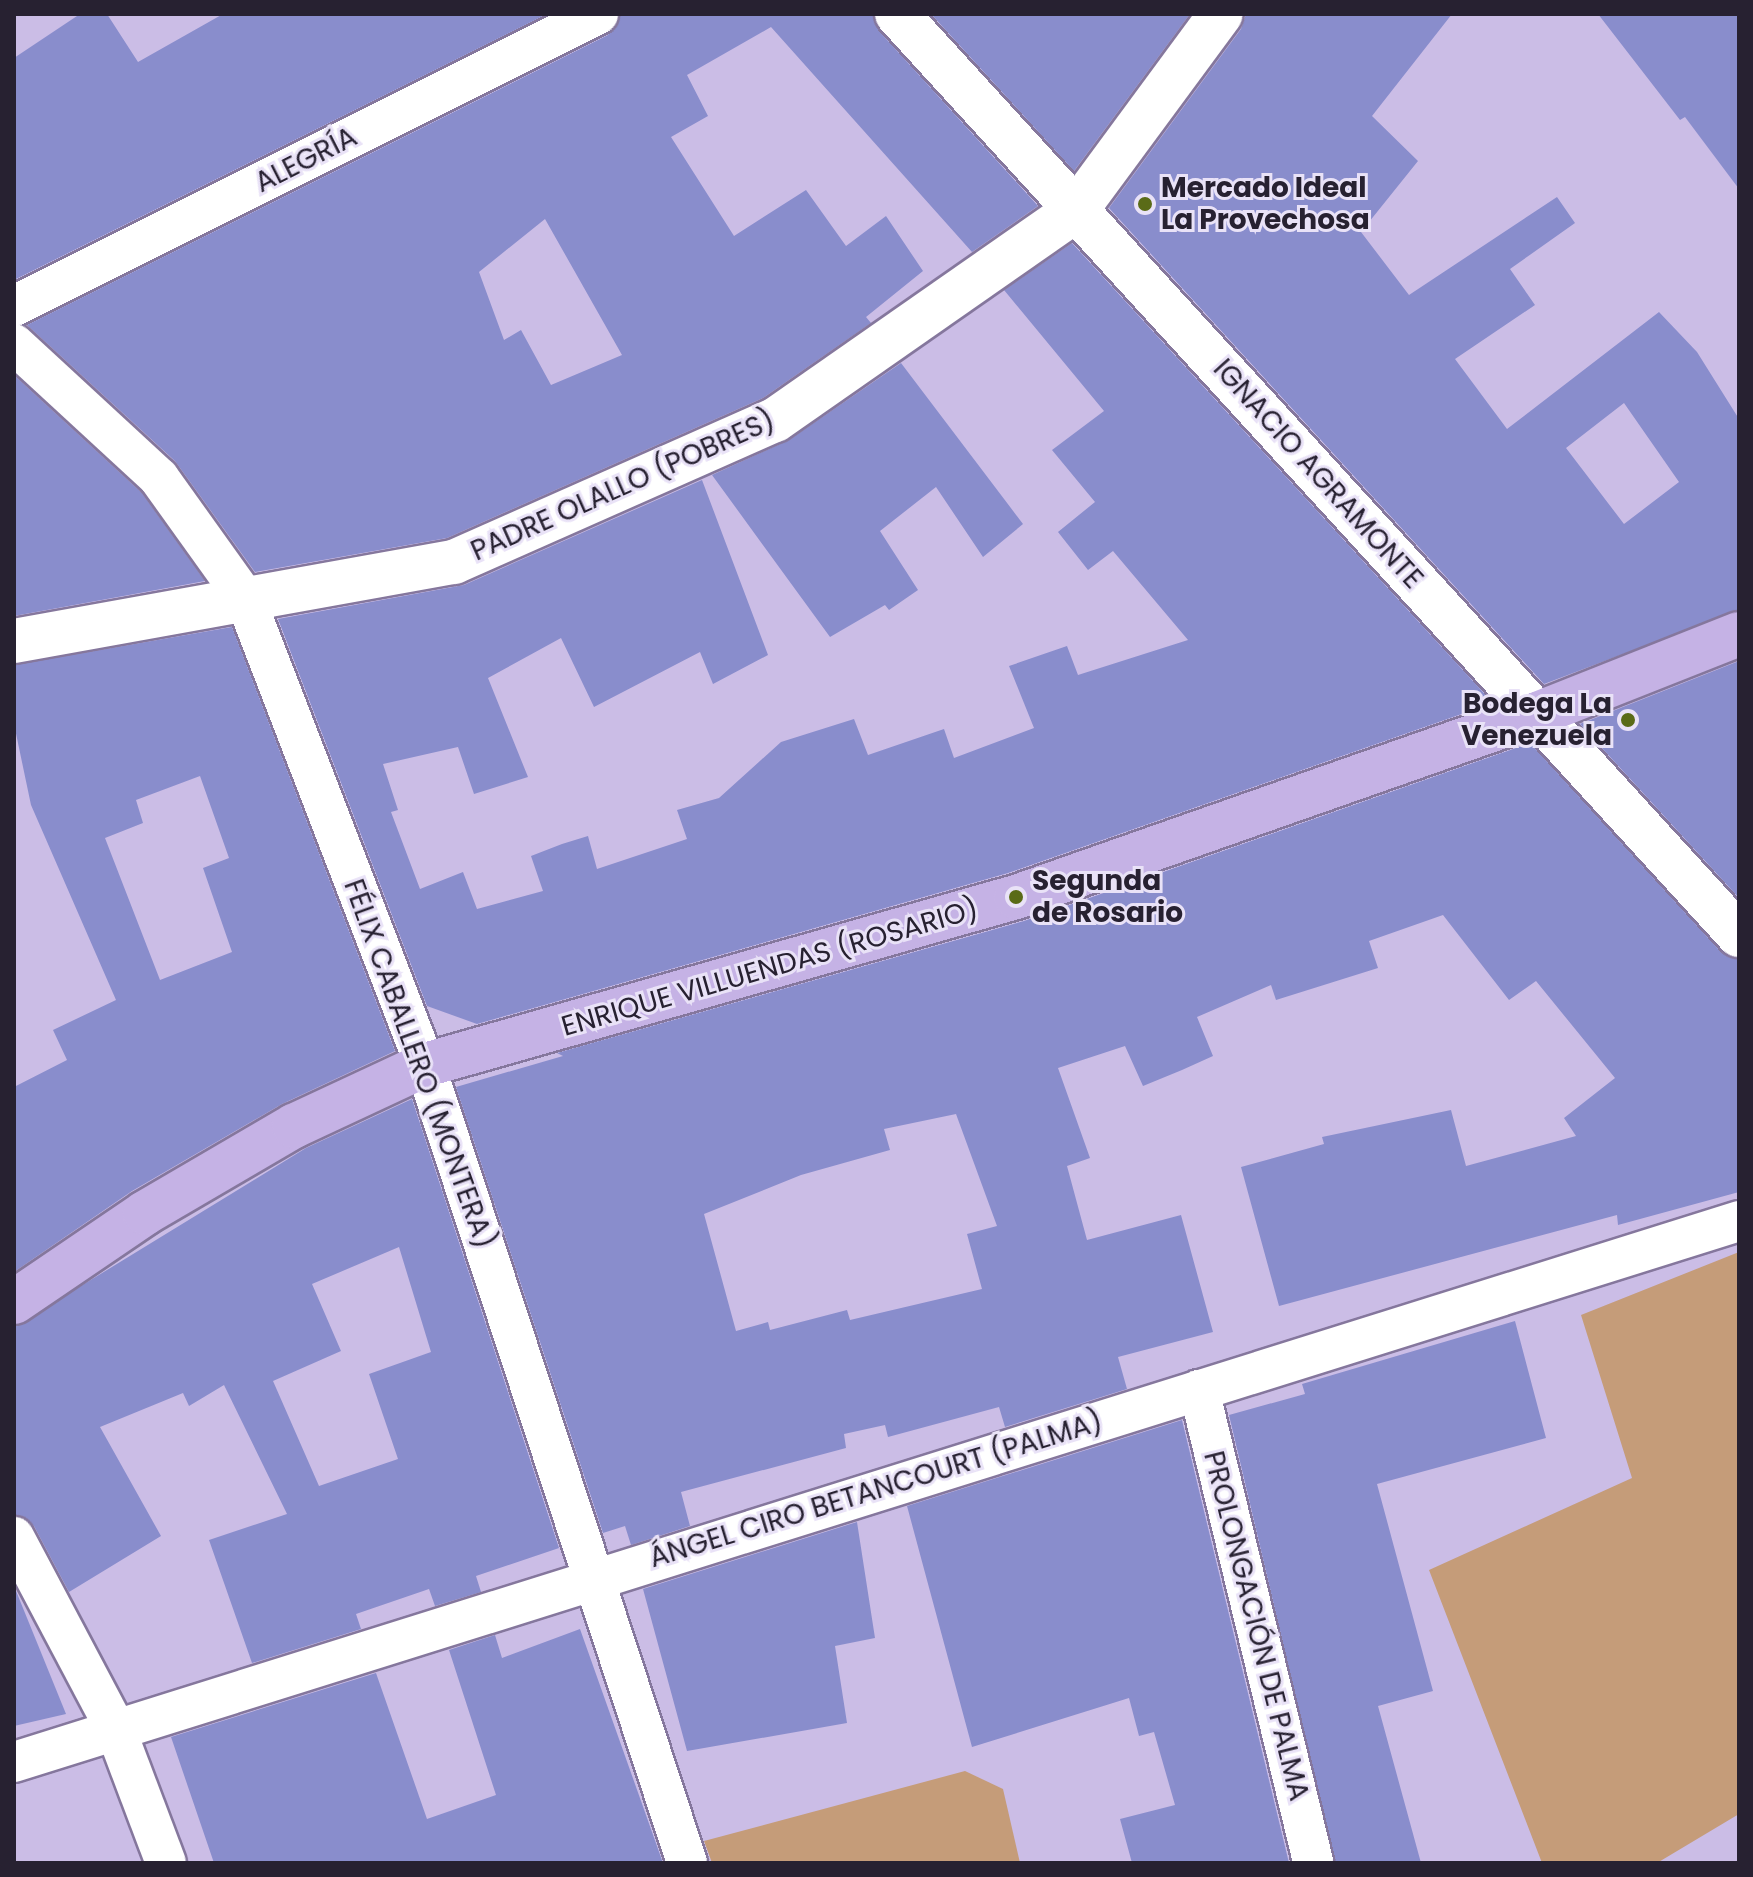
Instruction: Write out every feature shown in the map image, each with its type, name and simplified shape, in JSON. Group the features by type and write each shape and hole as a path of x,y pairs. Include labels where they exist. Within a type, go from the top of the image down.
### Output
{"main road":[{"name":"IGNACIO AGRAMONTE","path":"897,14 1739,935"},
{"name":"PADRE OLALLO (POBRES)","path":"14,641 454,562 775,420 1077,209 1221,14"},
{"name":"ENRIQUE VILLUENDAS (ROSARIO)","path":"14,1302 145,1213 294,1126 425,1065 899,934 1537,714 1739,634"}],"street":[{"name":"ALEGRÍA","path":"14,306 598,14"},
{"name":"FÉLIX CABALLERO (MONTERA)","path":"14,344 159,478 245,598 425,1065 687,1863"},
{"name":"ÁNGEL CIRO BETANCOURT (PALMA)","path":"14,1762 594,1577 1739,1221"},
{"name":"PROLONGACIÓN DE PALMA","path":"1199,1390 1313,1863"},
{"path":"14,1537 115,1728 166,1863"}],"shaded area":[{"path":"1739,1252 1739,1814 1657,1863 1542,1863 1429,1570 1632,1478 1581,1315"},
{"path":"965,1771 1003,1789 1020,1863 712,1863 704,1841"}],"building":[{"path":"80,14 107,14 138,62 223,14 547,14 14,280 14,58"},
{"path":"621,14 873,14 879,31 1038,206 972,252 771,27 687,75 708,116 671,137 734,236 806,190 846,246 886,216 923,271 866,317 871,323 763,398 447,538 255,572 175,461 27,325 608,35","holes":["545,219 622,355 551,385 521,330 504,340 479,272"]},
{"path":"931,14 1190,14 1074,171"},
{"path":"1246,14 1452,14 1372,116 1418,161 1361,232 1409,295 1557,197 1575,223 1510,269 1535,305 1455,359 1507,429 1659,312 1697,352 1739,419 1739,610 1544,684 1109,208 1241,29","holes":["1624,403 1679,482 1624,524 1566,448"]},
{"path":"1598,14 1739,14 1739,189 1685,117 1680,120"},
{"path":"1072,243 1493,703 1008,873 477,1024 427,1006 278,619 464,585 702,480 768,655 713,684 700,652 594,707 561,638 488,678 528,777 474,794 458,747 383,764 398,810 391,812 420,889 463,872 477,909 543,891 531,856 562,844 588,836 597,869 687,839 677,810 719,798 781,742 854,719 868,755 944,729 954,758 1034,728 1009,666 1067,646 1078,675 1188,640 1113,551 1088,570 1058,532 1095,502 1052,450 1104,411 1004,290"},
{"path":"901,363 1023,524 983,557 936,487 880,531 918,590 889,610 885,605 830,637 712,475 789,440"},
{"path":"14,375 142,493 205,581 14,616"},
{"path":"232,627 395,1051 282,1104 132,1191 14,1272 14,1087 67,1060 53,1030 116,1000 31,805 14,724 14,665","holes":["200,776 229,858 203,868 232,952 160,980 105,838 143,823 136,800"]},
{"path":"1739,661 1739,898 1580,724"},
{"path":"1530,743 1721,952 1739,959 1739,1192 1618,1225 1617,1215 1279,1306 1241,1167 1324,1144 1322,1137 1451,1110 1466,1166 1576,1136 1564,1118 1615,1078 1536,981 1509,1000 1443,915 1369,941 1378,968 1276,1000 1271,985 1197,1017 1213,1056 1143,1086 1125,1046 1058,1068 1090,1158 1067,1166 1087,1240 1181,1215 1213,1332 1118,1357 1127,1389 1005,1427 999,1407 888,1437 885,1425 844,1434 846,1448 681,1492 690,1526 631,1545 625,1526 603,1533 456,1087 563,1056 557,1053 1024,921","holes":["956,1114 997,1226 967,1234 982,1289 850,1320 847,1310 770,1330 768,1322 736,1331 704,1214 801,1175 890,1150 884,1129"]},
{"path":"412,1099 559,1548 476,1576 481,1592 435,1606 429,1589 356,1614 361,1629 252,1663 209,1540 287,1514 224,1385 189,1406 183,1393 100,1427 161,1536 69,1592 34,1526 14,1514 14,1327 306,1148","holes":["399,1247 431,1352 369,1374 398,1459 319,1486 273,1381 341,1351 312,1284"]},
{"path":"1515,1321 1546,1438 1377,1484 1433,1691 1378,1706 1421,1863 1335,1863 1229,1415 1305,1394 1302,1384"},
{"path":"1182,1420 1289,1863 1132,1863 1120,1819 1175,1805 1154,1732 1139,1736 1129,1698 972,1747 907,1506"},
{"path":"857,1522 875,1638 835,1646 847,1723 687,1751 643,1589"},
{"path":"14,1586 66,1714 14,1726"},
{"path":"580,1629 663,1863 214,1863 171,1737 376,1673 427,1819 496,1795 449,1650 495,1635 502,1658"}],"place":[{"name":"Mercado Ideal La Provechosa","path":"1145,204"},
{"name":"Bodega La Venezuela","path":"1628,720"},
{"name":"Segunda de Rosario","path":"1016,897"}]}
